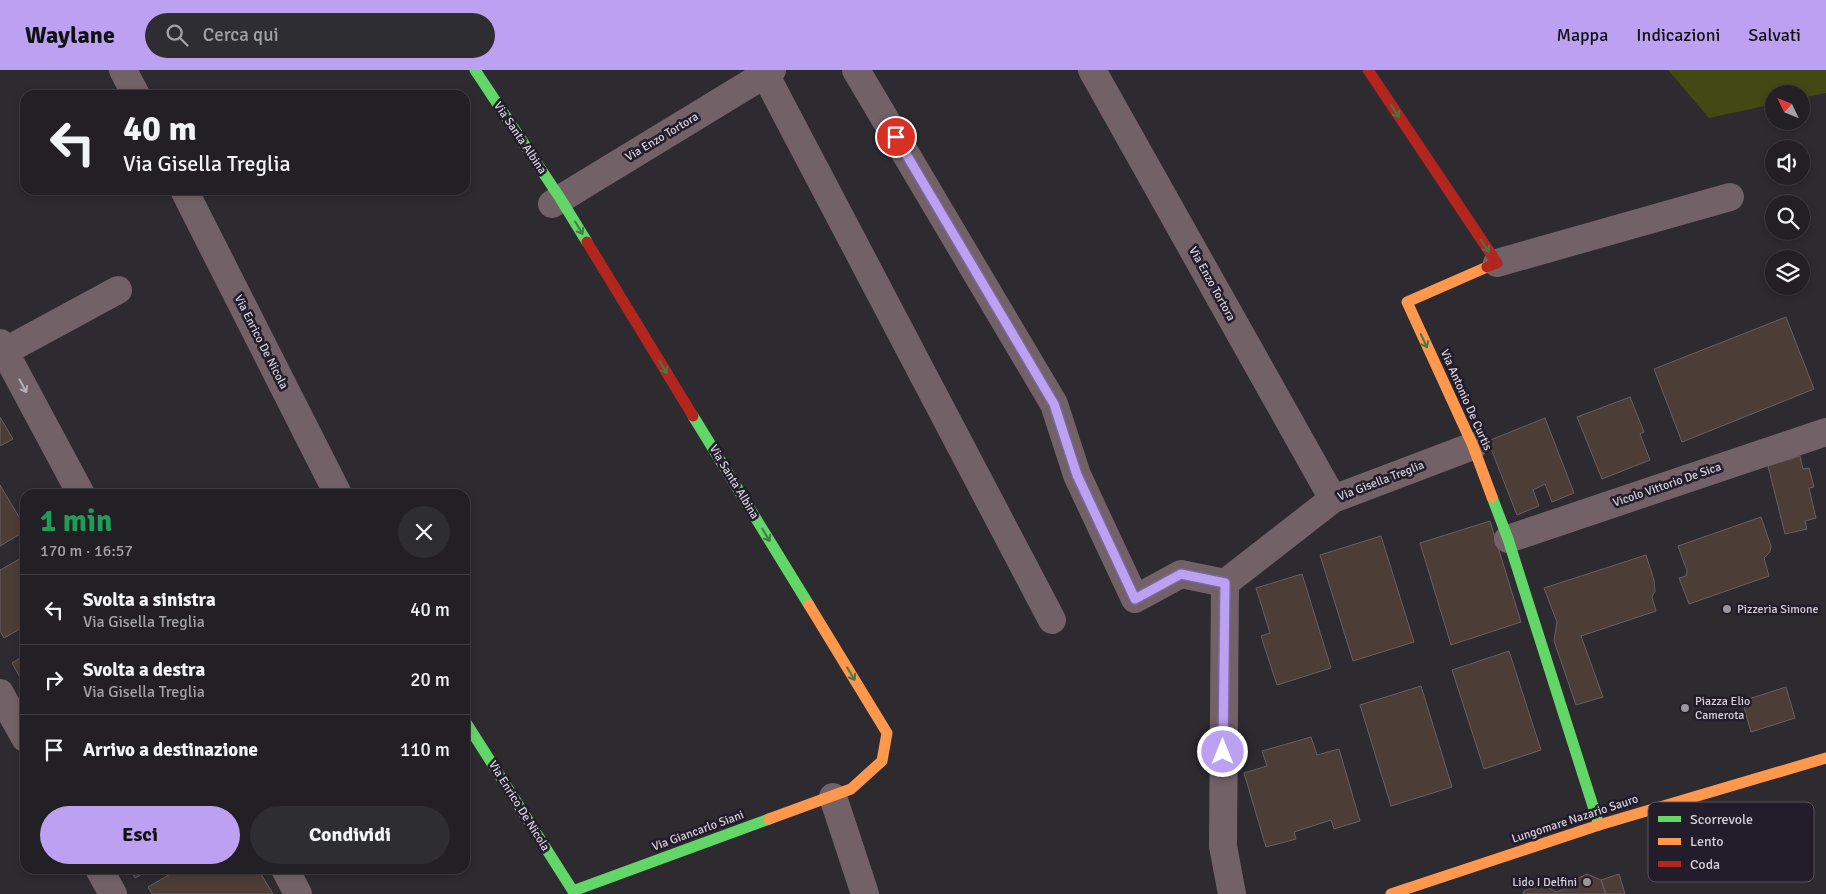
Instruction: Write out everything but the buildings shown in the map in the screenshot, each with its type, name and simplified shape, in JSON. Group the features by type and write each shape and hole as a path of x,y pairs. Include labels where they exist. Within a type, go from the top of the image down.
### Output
{"street":[{"path":"123,70 133,90"},
{"name":"Via Santa Albina","path":"475,70 887,733 882,760 851,789 833,797"},
{"path":"856,70 1054,404 1077,475 1135,599 1181,574 1225,583 1223,846 1232,894"},
{"name":"Via Enzo Tortora","path":"1092,70 1332,499"},
{"path":"1368,70 1497,263 1730,196"},
{"path":"769,72 1052,620"},
{"name":"Via Enzo Tortora","path":"556,201 769,72"},
{"name":"Via Enrico De Nicola","path":"187,195 335,489"},
{"name":"Via Antonio De Curtis","path":"1497,263 1407,302 1472,446 1508,539 1599,825"},
{"path":"78,489 1,350 118,290"},
{"name":"Vicolo Vittorio De Sica","path":"1508,539 1826,432"},
{"name":"Via Gisella Treglia","path":"1225,583 1332,499 1472,446"},
{"path":"0,693 20,729"},
{"name":"Via Enrico De Nicola","path":"470,729 573,891"},
{"name":"Lungomare Nazario Sauro","path":"1677,802 1826,758"},
{"path":"833,797 865,894"},
{"name":"Via Giancarlo Siani","path":"573,891 833,797"},
{"name":"Lungomare Nazario Sauro","path":"1391,894 1648,811"},
{"path":"102,874 113,894"},
{"path":"288,874 298,894"}],"green space":[{"path":"1668,70 1826,70 1826,93 1810,96 1810,85 1765,85 1765,106 1709,118"}],"traffic: fast":[{"path":"475,70 587,242"},
{"path":"693,416 809,605"},
{"path":"1492,497 1508,539 1599,825"},
{"path":"470,729 573,891 769,819"}],"traffic: slow":[{"path":"1487,267 1407,302 1473,446 1492,497"},
{"path":"769,819 851,789 882,761 887,733 809,605"},
{"path":"1677,802 1826,758"},
{"path":"1391,894 1648,811"}],"traffic: jam":[{"path":"1368,70 1497,263 1487,267"},
{"path":"587,242 693,416"}],"place":[{"name":"Pizzeria Simone","path":"1727,609"},
{"name":"Piazza Elio Camerota","path":"1685,708"},
{"name":"Lido I Delfini","path":"1587,882"}],"route":[{"path":"896,137 1054,404 1077,475 1135,599 1181,574 1225,583 1223,752"}]}
